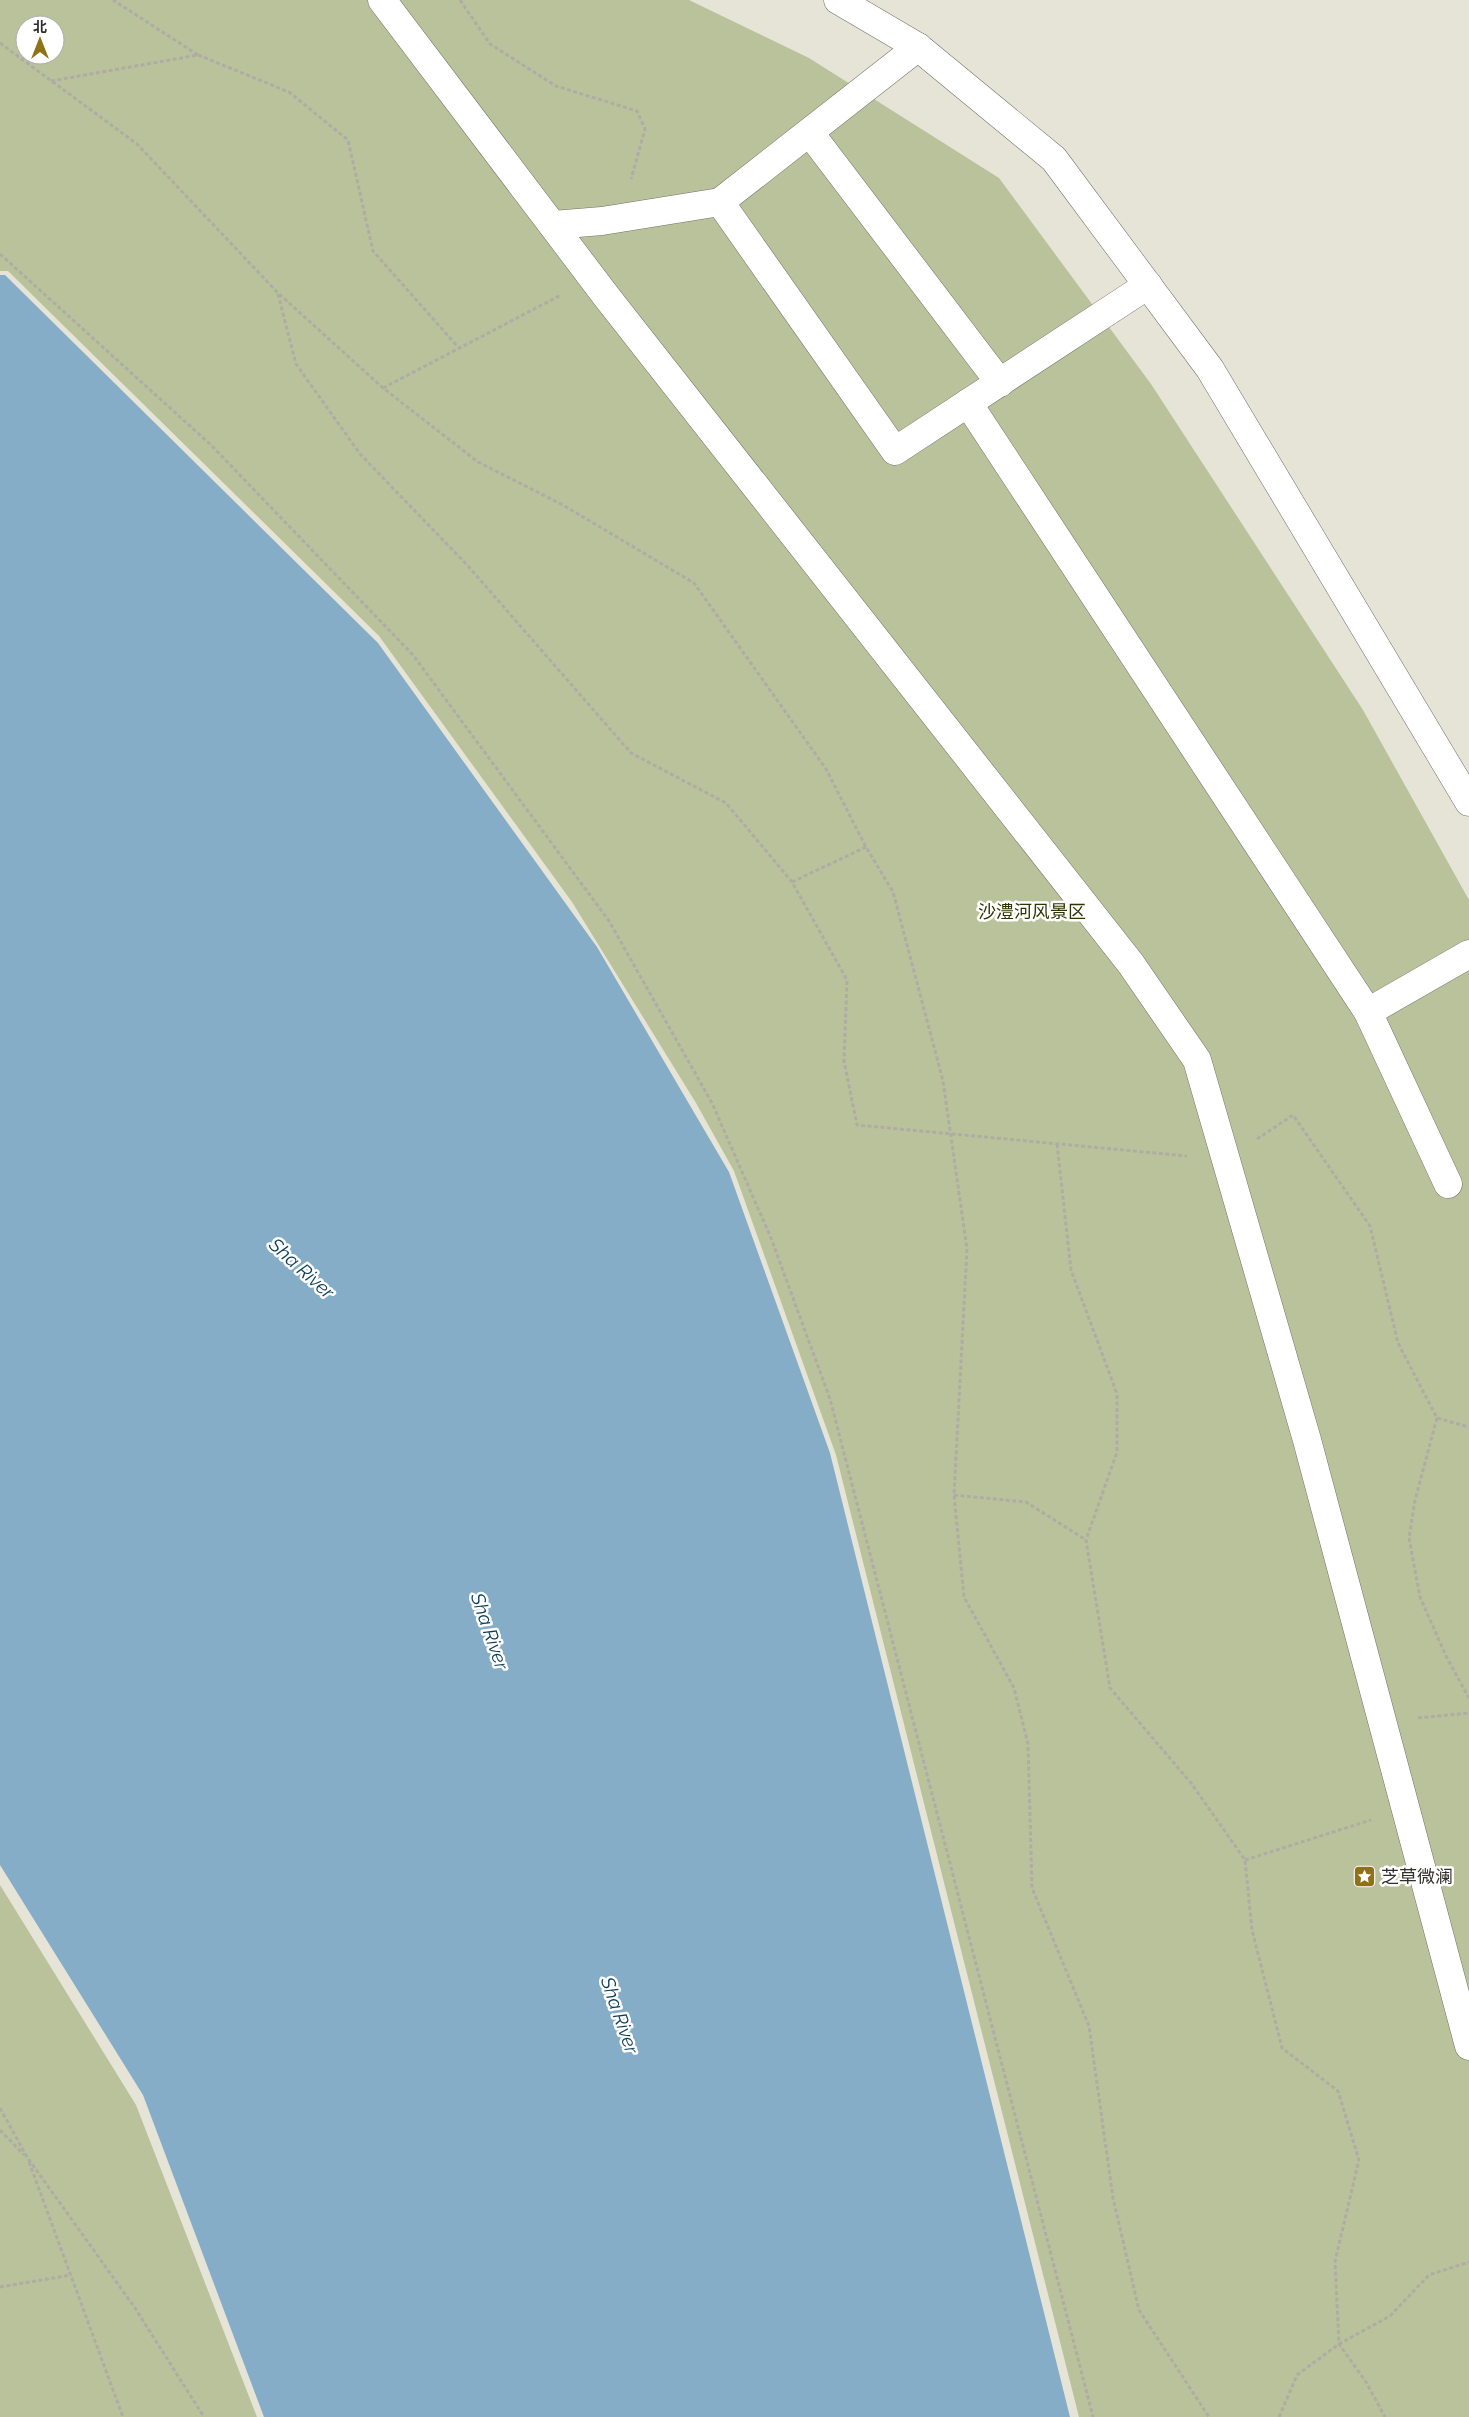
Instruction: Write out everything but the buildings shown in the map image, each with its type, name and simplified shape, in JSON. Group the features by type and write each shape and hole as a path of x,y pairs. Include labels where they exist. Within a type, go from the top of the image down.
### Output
{"street":[{"path":"382,0 593,279 1131,964 1197,1060 1224,1160 1307,1440 1469,2046"},
{"path":"838,0 918,47 1054,159 1210,368 1469,802"},
{"path":"553,225 602,221 720,202 918,47"},
{"path":"810,133 1000,383"},
{"path":"720,202 894,451 1148,285"},
{"path":"968,403 1368,1012 1448,1184"},
{"path":"1368,1012 1469,954"}],"path":[{"path":"113,0 198,55 289,92 348,140 374,251 458,347"},
{"path":"460,0 490,44 556,86 637,111 645,129 634,175 602,221"},
{"path":"0,43 50,82 137,144 277,292 384,388 478,462 564,505 694,583 826,769 866,847 893,892 944,1081 967,1249 954,1495 964,1597 1014,1688 1028,1744 1032,1888 1089,2026 1113,2198 1139,2310 1209,2417"},
{"path":"50,82 198,55"},
{"path":"0,254 211,445 413,655 610,921 712,1103 771,1238 830,1400 1093,2417"},
{"path":"384,388 458,347 593,279"},
{"path":"277,292 296,364 360,454 468,566 631,753 726,803 792,882 847,980 844,1061 857,1125 1224,1160 1293,1115 1370,1226 1398,1343 1437,1418 1415,1500 1408,1538 1420,1597 1446,1656 1469,1698"},
{"path":"792,882 866,847"},
{"path":"1057,1144 1071,1270 1117,1394 1117,1452 1086,1540 1110,1688 1191,1783 1245,1860 1252,1930 1282,2048 1338,2091 1359,2160 1335,2261 1339,2344 1366,2382 1385,2417"},
{"path":"1437,1418 1469,1427"},
{"path":"954,1495 1026,1502 1086,1540"},
{"path":"1382,1722 1469,1713"},
{"path":"1245,1860 1406,1808"},
{"path":"0,2108 27,2158 135,2308 204,2417"},
{"path":"0,2130 27,2158 123,2417"},
{"path":"1279,2417 1297,2375 1339,2344 1390,2316 1429,2275 1469,2262"},
{"path":"0,2287 71,2275"}],"green space":[{"name":"沙澧河风景区","path":"0,0 689,0 809,58 999,178 1151,384 1363,710 1469,900 1469,2417 1079,2417 836,1455 734,1171 696,1103 572,902 379,636 8,271 0,271"},
{"path":"0,1885 136,2105 257,2417 0,2417"}],"water":[{"name":"Sha River","path":"0,275 5,275 378,643 597,947 729,1172 830,1453 1070,2417 264,2417 143,2095 0,1865"}],"place":[{"name":"芝草微澜","path":"1365,1876"}]}
